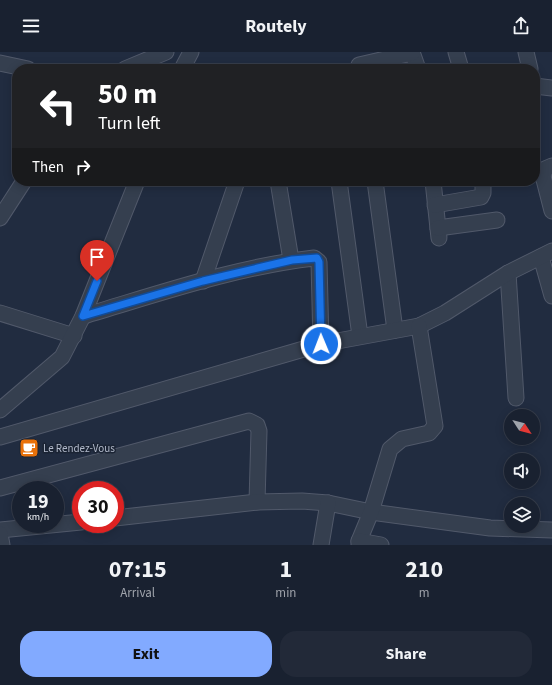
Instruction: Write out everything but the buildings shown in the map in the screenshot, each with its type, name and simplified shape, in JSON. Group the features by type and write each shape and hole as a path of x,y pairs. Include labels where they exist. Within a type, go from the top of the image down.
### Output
{"street":[{"path":"137,64 166,52"},
{"path":"187,64 191,52"},
{"path":"456,52 460,64"},
{"path":"526,52 529,64"},
{"path":"358,62 412,53 416,64"},
{"path":"0,63 12,66"},
{"path":"540,87 552,88"},
{"path":"552,166 546,169 543,176 552,211"},
{"path":"0,218 21,186"},
{"path":"0,410 62,357 83,316 135,186"},
{"path":"203,281 235,186"},
{"path":"279,186 292,260"},
{"path":"340,186 360,336"},
{"path":"376,186 396,330"},
{"path":"433,186 439,233 497,220"},
{"path":"435,205 481,197 483,193 483,186"},
{"path":"0,437 321,344 419,326 444,313 508,273 546,254 552,296"},
{"path":"83,316 203,281 292,260 314,258 319,262 321,344"},
{"path":"508,273 516,398"},
{"path":"0,313 74,336"},
{"path":"381,545 359,543 371,512 390,449 402,439 429,433 435,426 419,326"},
{"path":"0,488 249,421 257,425 258,431 257,502"},
{"path":"124,517 257,502 282,501 328,503 371,512 490,528 552,530"},
{"path":"320,545 328,503"},
{"path":"0,530 72,523"},
{"path":"0,534 2,545"}],"place":[{"name":"Le Rendez-Vous","path":"29,448"}],"route":[{"path":"97,281 83,316 203,281 292,260 317,258 319,262 321,344"}]}
